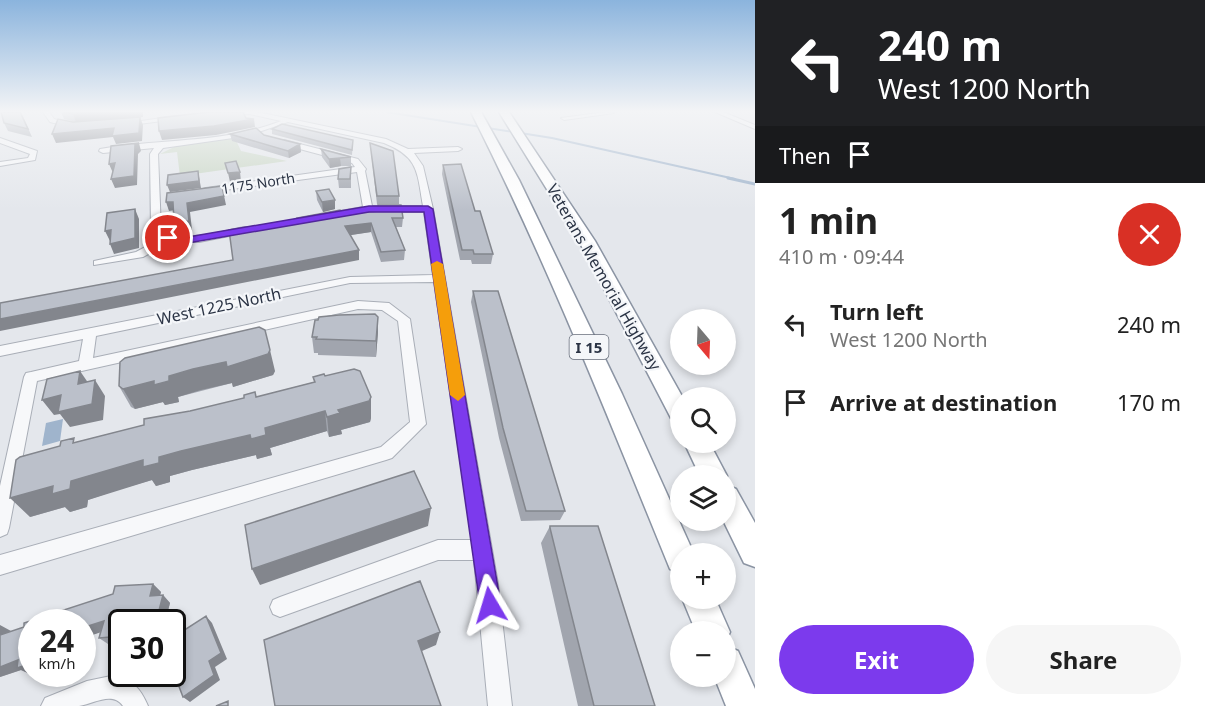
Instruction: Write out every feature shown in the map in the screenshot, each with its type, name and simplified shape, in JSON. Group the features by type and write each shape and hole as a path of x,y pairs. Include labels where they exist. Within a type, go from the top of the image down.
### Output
{"highway":[{"name":"Veterans Memorial Highway","path":"493,145 611,394 675,543"},
{"name":"Veterans Memorial Highway","path":"527,145 587,241 670,395"},
{"path":"736,517 755,552"},
{"path":"736,687 744,706"}],"street":[{"path":"0,164 32,160 34,153 13,145"},
{"path":"103,151 168,145"},
{"path":"296,145 355,161 362,169 365,178 364,199 369,209"},
{"path":"395,145 409,151 417,158 428,209 483,550 500,706"},
{"path":"160,146 154,154 156,231 168,238 188,240 256,228"},
{"path":"409,151 458,149"},
{"name":"1175 North","path":"191,193 362,169"},
{"path":"156,199 167,197"},
{"path":"312,219 369,209 428,209"},
{"path":"98,263 139,255 168,238"},
{"name":"West 1225 North","path":"0,351 350,280 439,278"},
{"path":"0,528 31,377 358,304 385,306 404,319 418,424 386,453 0,565"},
{"path":"85,365 90,333"},
{"path":"280,607 438,550 483,550"},
{"path":"53,706 112,686 130,697"}],"green space":[{"path":"178,145 238,145 241,151 287,161 180,176 177,152 160,154"}],"water":[{"path":"63,419 60,441 42,446 46,423"}],"building":[{"path":"135,145 134,176 111,179 115,163 109,164 111,146"},
{"path":"267,145 298,145 288,151"},
{"path":"333,145 353,145 352,150"},
{"path":"370,145 393,151 399,196 377,196"},
{"path":"321,149 351,157 329,159"},
{"path":"236,161 240,172 228,173 225,163"},
{"path":"461,164 475,211 480,211 493,254 474,254 473,250 462,250 443,165"},
{"path":"351,167 350,179 338,179 339,169"},
{"path":"198,171 199,181 167,185 168,175"},
{"path":"222,186 224,196 187,203 189,221 174,223 173,202 166,202 167,193"},
{"path":"329,189 335,200 322,202 316,191"},
{"path":"378,205 401,205 403,218 392,218 405,250 381,252 371,223 345,226 359,250 0,319 0,303 233,260 229,230 298,220 297,218 340,210 342,214 379,211"},
{"path":"135,209 135,238 110,244 111,230 105,231 107,213"},
{"path":"473,291 498,291 565,511 526,511 503,428"},
{"path":"375,314 378,317 376,341 312,337 315,320 319,317"},
{"path":"259,327 265,330 270,350 268,354 227,367 226,362 193,369 169,376 169,381 154,385 154,381 123,389 119,386 120,362 125,358"},
{"path":"354,369 360,371 371,397 369,401 338,410 340,413 327,417 325,411 265,428 266,435 251,439 250,435 181,451 159,457 159,463 143,467 143,460 71,481 70,489 52,494 53,486 10,498 16,460 60,446 61,441 74,438 73,443 144,425 144,419 244,398 244,395 255,392 256,397 315,382 313,377"},
{"path":"80,371 78,384 95,380 92,404 58,412 61,395 42,400 47,379"},
{"path":"414,471 431,508 252,569 245,525"},
{"path":"550,526 598,526 655,706 594,706"},
{"path":"420,581 440,632 418,641 441,706 275,706 264,640"},
{"path":"153,584 150,596 163,595 159,609 108,609 108,637 99,638 104,621 96,624 96,609 67,609 113,594 115,586"},
{"path":"206,616 221,653 209,661 214,675 183,697 179,687 186,687 186,629"},
{"path":"18,629 18,660 0,667 0,635"},
{"path":"228,701 228,706 216,706"}],"waterway":[{"path":"583,145 735,179"},
{"path":"728,178 755,184"}],"slow traffic":[{"path":"437,264 458,395"}],"route":[{"path":"168,238 188,240 369,209 428,209 490,605"}]}
